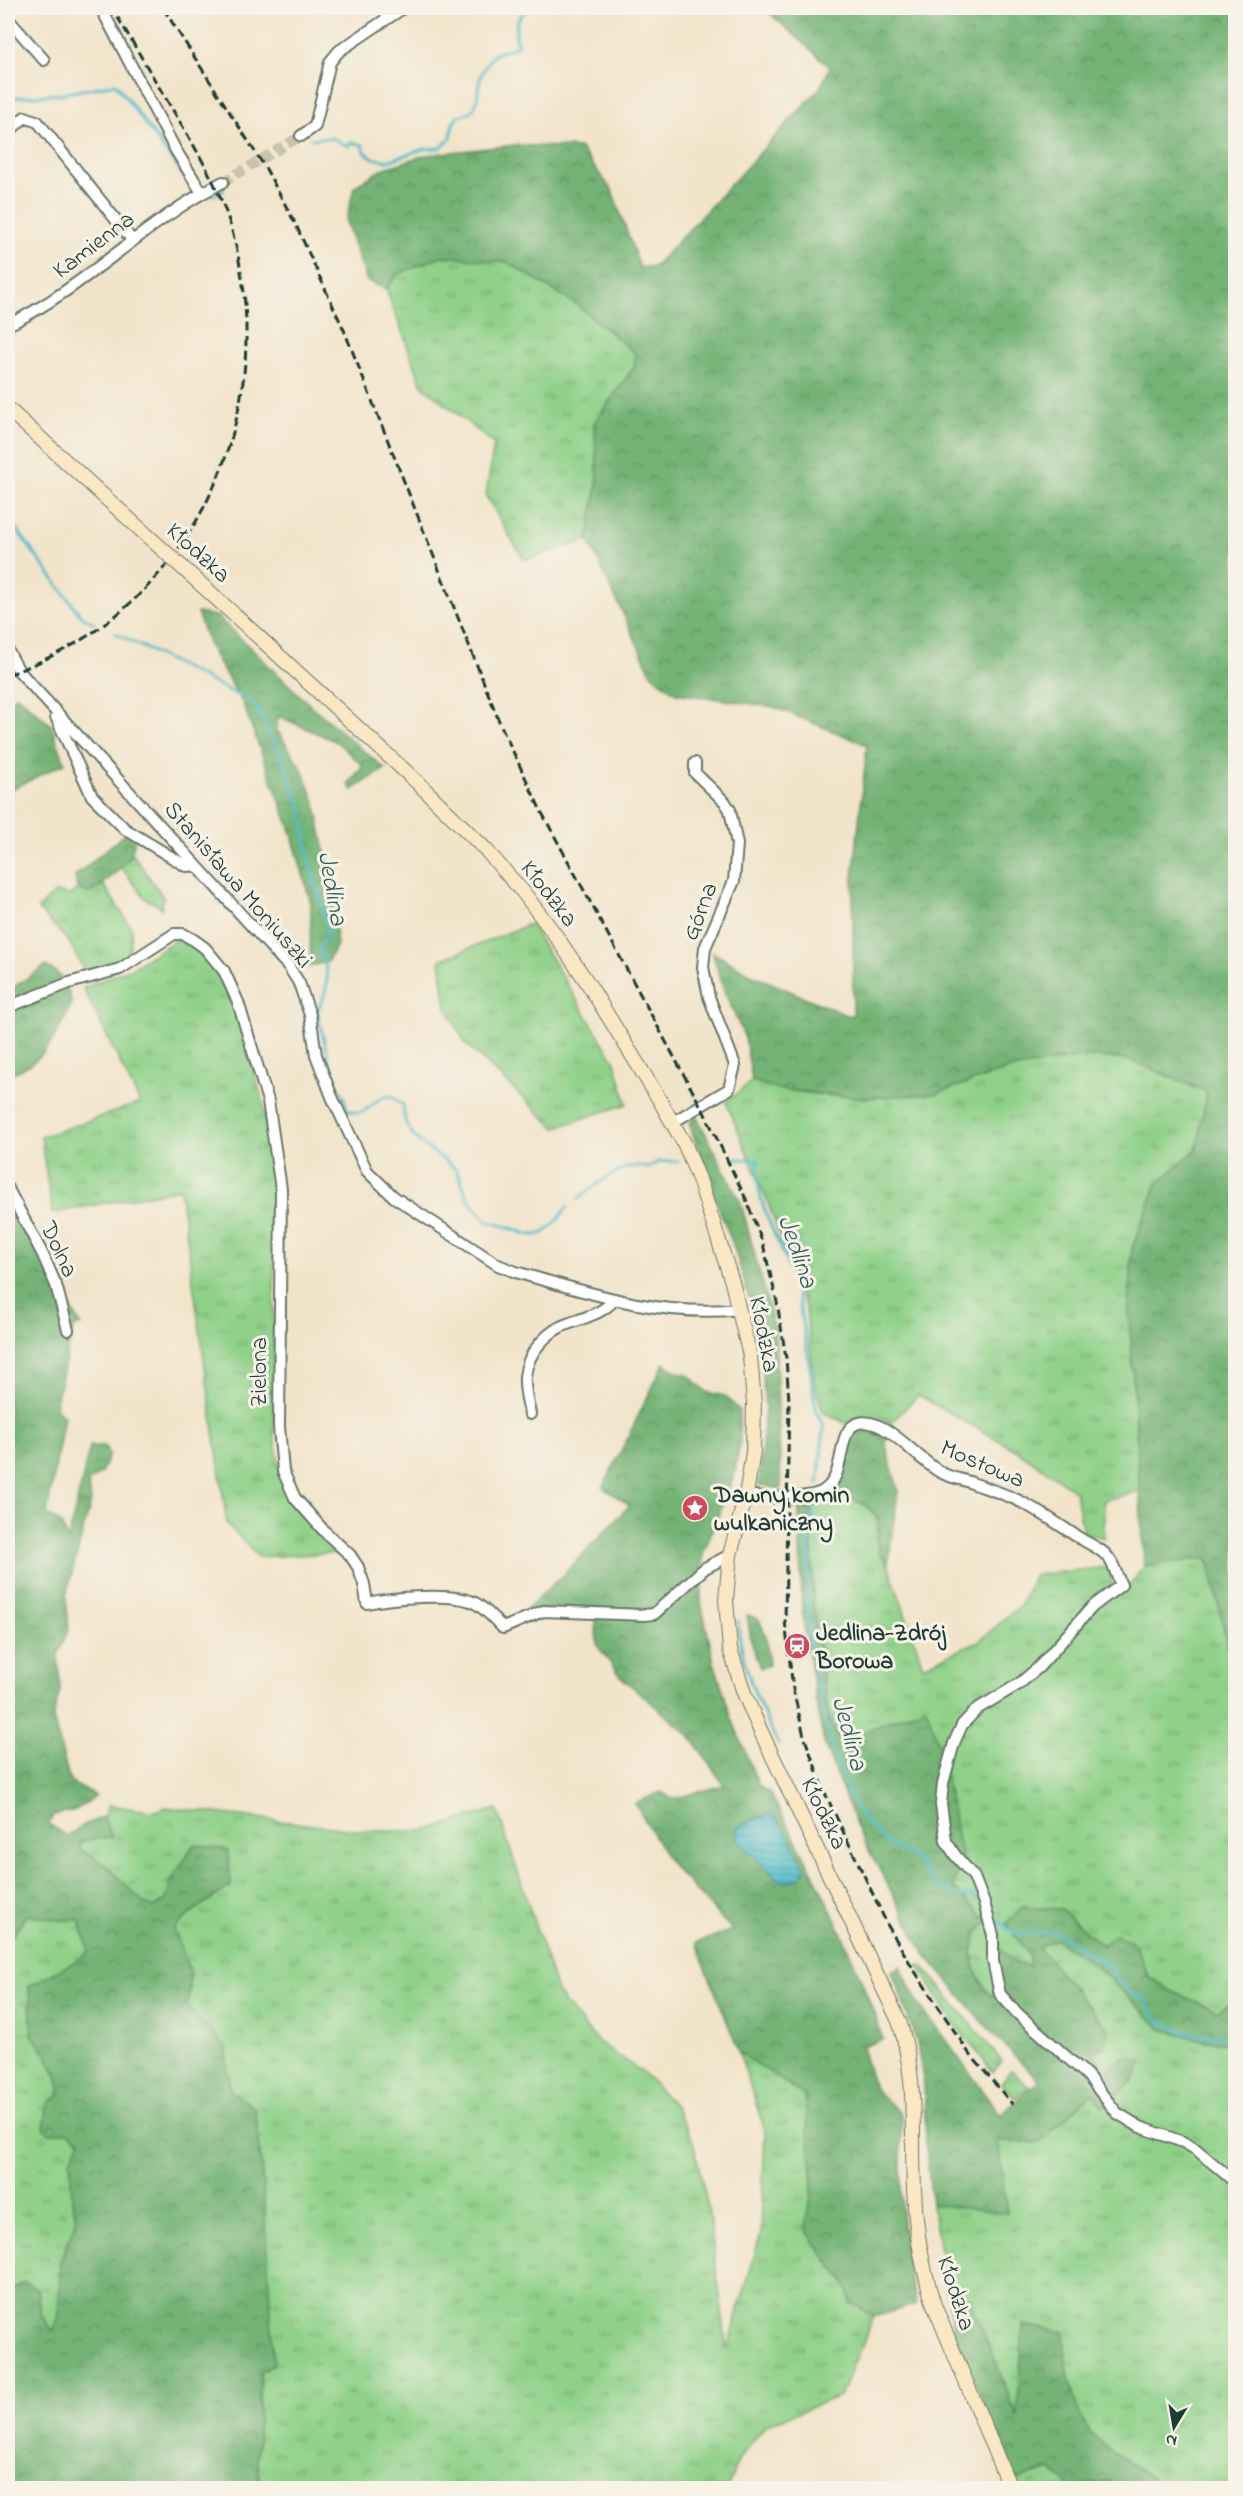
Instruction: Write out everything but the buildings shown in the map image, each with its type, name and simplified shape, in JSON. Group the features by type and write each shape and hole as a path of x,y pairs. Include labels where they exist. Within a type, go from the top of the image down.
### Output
{"main road":[{"name":"Kłodzka","path":"8,409 417,782 484,849 523,892 556,936 589,985 673,1122 699,1179 739,1309 750,1356 754,1403 753,1452 746,1495 730,1555 726,1600 730,1649 744,1693 890,1998 908,2049 912,2076 916,2218 925,2278 1010,2488"}],"street":[{"path":"101,8 175,149 202,193"},
{"path":"301,135 315,126 330,62 339,51 403,8"},
{"path":"8,19 44,60"},
{"path":"8,132 25,117 38,122 132,240"},
{"name":"Kamienna","path":"8,325 36,311 132,240 202,193 223,182"},
{"name":"Stanisława Moniuszki","path":"8,651 19,671 289,967 299,983 310,1015 316,1055 328,1086 367,1172 393,1197 498,1265 516,1272 646,1306 706,1311 739,1309"},
{"path":"51,706 92,796 125,829 186,866 196,865"},
{"name":"Górna","path":"673,1122 729,1089 735,1065 709,997 703,967 705,948 734,880 737,844 730,810 725,802 695,773 695,764"},
{"name":"Zielona","path":"8,1007 68,979 120,969 174,934 183,934 200,944 224,971 238,1002 268,1101 281,1189 279,1427 283,1471 295,1498 325,1532 350,1555 358,1567 368,1604 399,1598 460,1599 475,1603 503,1628 543,1611 654,1614 705,1568 730,1555"},
{"name":"Dolna","path":"8,1189 43,1255 59,1294 68,1330"},
{"path":"530,1414 525,1379 526,1368 543,1339 561,1326 607,1309 615,1299"},
{"name":"Mostowa","path":"746,1495 777,1498 823,1491 834,1478 841,1463 843,1438 848,1430 856,1423 868,1421 884,1426 897,1440 943,1474 1022,1502 1103,1552 1110,1559 1121,1585 1092,1607 1039,1667 1019,1684 977,1709 962,1725 954,1743 943,1783 941,1804 946,1840 955,1855 974,1877 984,1903 993,1935 995,1977 1000,1994 1017,2013 1088,2075 1117,2113 1140,2127 1183,2142 1197,2150 1236,2183"}],"green space":[{"path":"764,8 1235,8 1235,1679 1208,1558 1144,1566 1129,1310 1132,1248 1157,1184 1197,1149 1207,1092 1130,1060 1089,1056 1009,1069 935,1094 864,1098 778,1089 752,1081 745,1038 725,993 712,952 748,973 846,1015 853,1015 853,878 867,745 774,707 676,693 652,675 588,540 598,479 594,423 635,366 635,353 573,302 507,262 441,256 398,274 386,289 367,281 346,222 354,187 382,169 426,155 515,145 580,148 612,190 640,268 655,266 820,88 830,67"},
{"path":"441,256 507,262 573,302 635,353 635,366 594,423 598,479 588,540 524,560 486,496 494,444 422,385 386,289 398,274"},
{"path":"197,613 217,616 310,705 385,769 352,790 348,784 363,766 337,742 278,716 277,730 302,769 315,802 330,875 337,945 327,962 310,966 311,903 290,828 242,702 210,648"},
{"path":"17,695 51,725 65,763 8,791 8,703"},
{"path":"125,834 135,841 133,850 124,865 89,893 77,889 75,876"},
{"path":"133,854 163,897 162,908 145,898 121,867"},
{"path":"103,884 132,929 129,955 117,968 100,975 85,972 69,942 38,909 56,892 70,895 77,889 89,893"},
{"path":"530,924 615,1062 627,1104 555,1128 466,1044 446,1008 440,960"},
{"path":"177,939 196,951 218,973 232,1003 263,1101 274,1179 274,1435 283,1488 307,1522 337,1553 258,1557 227,1524 180,1189 52,1213 41,1137 140,1103 83,988 132,968"},
{"path":"45,966 57,973 64,981 72,1004 54,1038 41,1056 21,1070 8,1075 10,1035 8,1034 8,991"},
{"path":"1089,1056 1130,1060 1207,1092 1197,1149 1157,1184 1132,1248 1129,1310 1140,1491 1104,1500 1104,1538 1083,1533 1076,1492 1016,1450 918,1395 892,1422 868,1416 845,1423 823,1412 814,1382 806,1310 768,1203 726,1102 752,1081 778,1089 830,1096 935,1094 1009,1069"},
{"path":"697,1117 741,1203 775,1330 781,1489 759,1485 765,1408 758,1329 734,1247 689,1123"},
{"path":"8,1196 27,1235 81,1325 73,1328 55,1407 64,1417 47,1514 61,1524 68,1540 90,1446 105,1446 109,1455 101,1473 88,1482 91,1501 66,1596 69,1629 58,1654 60,1690 53,1718 70,1782 96,1796 76,1810 53,1815 49,1824 67,1836 103,1817 112,1837 82,1841 79,1848 108,1867 144,1903 154,1908 166,1900 171,1881 194,1844 228,1850 231,1886 196,1909 174,1929 190,1973 188,2008 225,2046 230,2090 255,2108 263,2184 274,2364 260,2373 257,2461 261,2482 282,2488 8,2488 8,2276 12,2289 25,2282 38,2290 41,2316 53,2331 59,2318 60,2262 77,2219 72,2200 70,2160 80,2140 67,2131 50,2133 44,2129 48,2103 61,2094 58,2078 44,2051 32,2035 29,1986 82,1958 89,1951 79,1920 26,1915 14,1934 8,1935"},
{"path":"664,1363 677,1372 688,1375 707,1392 725,1396 739,1410 740,1441 735,1473 703,1554 701,1603 714,1662 732,1719 759,1786 769,1792 817,1882 846,1943 883,2039 862,2047 874,2088 902,2115 902,2210 907,2257 917,2304 874,2317 851,2302 843,2279 831,2266 806,2229 813,2183 805,2096 739,2052 696,1943 732,1930 670,1863 635,1803 661,1792 673,1799 724,1785 691,1737 619,1675 597,1645 595,1608 526,1609 560,1578 630,1505 603,1488","holes":["769,1814 774,1816 790,1838 805,1869 801,1877 789,1882 736,1831 751,1820"]},
{"path":"856,1423 887,1434 886,1446 898,1490 888,1564 880,1553 876,1539 879,1528 878,1520 873,1512 867,1506 831,1491 847,1461 850,1434"},
{"path":"831,1491 867,1505 876,1518 880,1553 888,1564 923,1666 979,1641 1021,1605 1034,1575 1108,1567 1115,1594 1129,1587 1144,1566 1208,1558 1235,1679 1235,2005 1231,2003 1217,2011 1173,1992 1148,1976 1135,1944 1115,1934 1103,1947 1061,1909 1022,1907 1006,1924 1029,1954 1030,1966 1016,1963 995,1944 996,1981 993,1998 975,1970 972,1950 979,1931 987,1922 953,1887 962,1860 925,1707 840,1741 828,1716 813,1602 811,1508"},
{"path":"811,1508 813,1602 828,1716 840,1741 926,1707 939,1745 962,1860 953,1887 988,1922 976,1933 972,1954 977,1977 992,1997 996,1981 995,1944 1016,1963 1030,1966 1029,1954 1006,1924 1022,1907 1061,1909 1103,1947 1115,1934 1135,1944 1148,1976 1173,1992 1217,2011 1231,2003 1235,2005 1235,2043 1206,2041 1162,2029 1096,1966 1056,1939 1038,1947 1109,2030 1105,2047 1092,2052 1103,2065 1102,2076 1124,2056 1142,2061 1134,2080 1103,2107 1093,2093 1039,2143 998,2141 1007,2213 932,2204 926,2148 924,2085 917,2043 892,1971 900,1966 918,2003 1001,2115 1039,2080 994,2035 925,1954 859,1832 825,1746 802,1613 799,1510"},
{"path":"747,1615 759,1619 766,1637 769,1665 760,1668 752,1647"},
{"path":"109,1805 154,1812 166,1807 363,1831 424,1831 497,1809 558,1994 596,2040 643,2073 674,2105 693,2141 708,2207 727,2349 761,2233 765,2131 739,2052 805,2096 813,2183 806,2229 831,2266 843,2279 851,2302 874,2317 840,2396 765,2425 739,2459 727,2488 282,2488 261,2483 257,2461 260,2373 273,2364 263,2184 255,2108 230,2090 225,2046 188,2008 190,1973 174,1928 196,1909 194,1845 171,1881 166,1900 154,1908 144,1903 108,1867 78,1848 81,1841 111,1837 103,1817"},
{"path":"26,1915 60,1920 80,1920 89,1951 82,1958 29,1987 32,2035 44,2051 58,2078 61,2094 50,2133 67,2131 80,2140 72,2200 77,2219 60,2262 59,2318 53,2331 41,2316 38,2290 12,2289 8,2276 8,1935 14,1934"},
{"path":"1056,1939 1096,1966 1162,2029 1206,2041 1235,2043 1235,2488 1159,2488 1141,2470 1101,2442 1084,2424 1078,2412 1065,2366 1018,2419 970,2298 949,2302 932,2204 1007,2212 997,2141 1094,2093 1103,2107 1134,2080 1142,2061 1101,2077 1092,2052 1109,2030 1038,1947"},
{"path":"918,1965 922,1965 1002,2061 993,2072 954,2023"},
{"path":"1011,2070 1029,2087 1015,2098 1001,2083"},
{"path":"970,2298 1017,2417 1023,2325 1064,2332 1066,2361 1072,2392 1083,2420 1101,2443 1139,2468 1159,2488 1116,2488 1110,2481 1071,2488 1050,2469 1015,2480 955,2334 949,2302"},
{"path":"1050,2469 1071,2488 1020,2488 1015,2480"},
{"path":"1110,2481 1116,2488 1077,2488"}],"water":[{"path":"769,1814 774,1816 785,1829 805,1869 802,1876 796,1880 781,1882 736,1839 738,1827"}],"waterway":[{"path":"311,139 332,138 348,146 351,142 363,145 365,152 373,158 388,161 423,149 440,148 451,138 453,123 458,116 466,114 475,107 481,76 491,58 496,53 517,46 516,24 524,12 530,8"},
{"path":"8,98 60,94 116,84 190,184"},
{"path":"212,195 224,191"},
{"name":"Jedlina","path":"8,518 81,616 94,623"},
{"name":"Jedlina","path":"115,633 254,703 279,751 301,806 311,868 327,926 326,938 319,950 327,973 327,981 324,996 317,1011 333,1078 344,1097 347,1109 358,1113 386,1096 393,1097 403,1105 404,1117 413,1135 456,1170 469,1200 488,1222 522,1233 539,1234 556,1222 567,1207"},
{"name":"Jedlina","path":"735,1159 759,1160 758,1176 764,1207 794,1282 817,1413 824,1426 818,1484"},
{"name":"Jedlina","path":"578,1199 621,1170 640,1166 648,1168 658,1162 678,1161"},
{"name":"Jedlina","path":"815,1501 808,1572 808,1615 818,1687 839,1768 857,1809 868,1824 892,1846 919,1860 927,1875 942,1889 952,1892"},
{"path":"738,1621 742,1653 747,1669 778,1744"},
{"name":"Jedlina","path":"958,1896 973,1896 977,1899"},
{"name":"Jedlina","path":"993,1918 995,1921 1000,1920 1014,1933 1054,1932 1092,1954 1107,1965 1129,1992 1145,1997 1153,2012 1171,2027 1203,2036 1236,2036"}],"tunnel":[{"path":"223,182 301,136"}],"railway":[{"path":"8,675 49,657 89,635 136,598 175,554 206,504 228,450 241,393 246,334 242,276 228,218 218,192 198,154 112,8"},
{"path":"163,8 266,169 295,223 344,330 501,726 541,811 705,1114 746,1199 763,1244 777,1302 786,1358 789,1401 785,1621 793,1689 804,1736 824,1791 888,1926 969,2053 1013,2105"}],"place":[{"name":"Dawny komin wulkaniczny","path":"695,1508"},
{"name":"Jedlina-Zdrój Borowa","path":"797,1646"}]}
